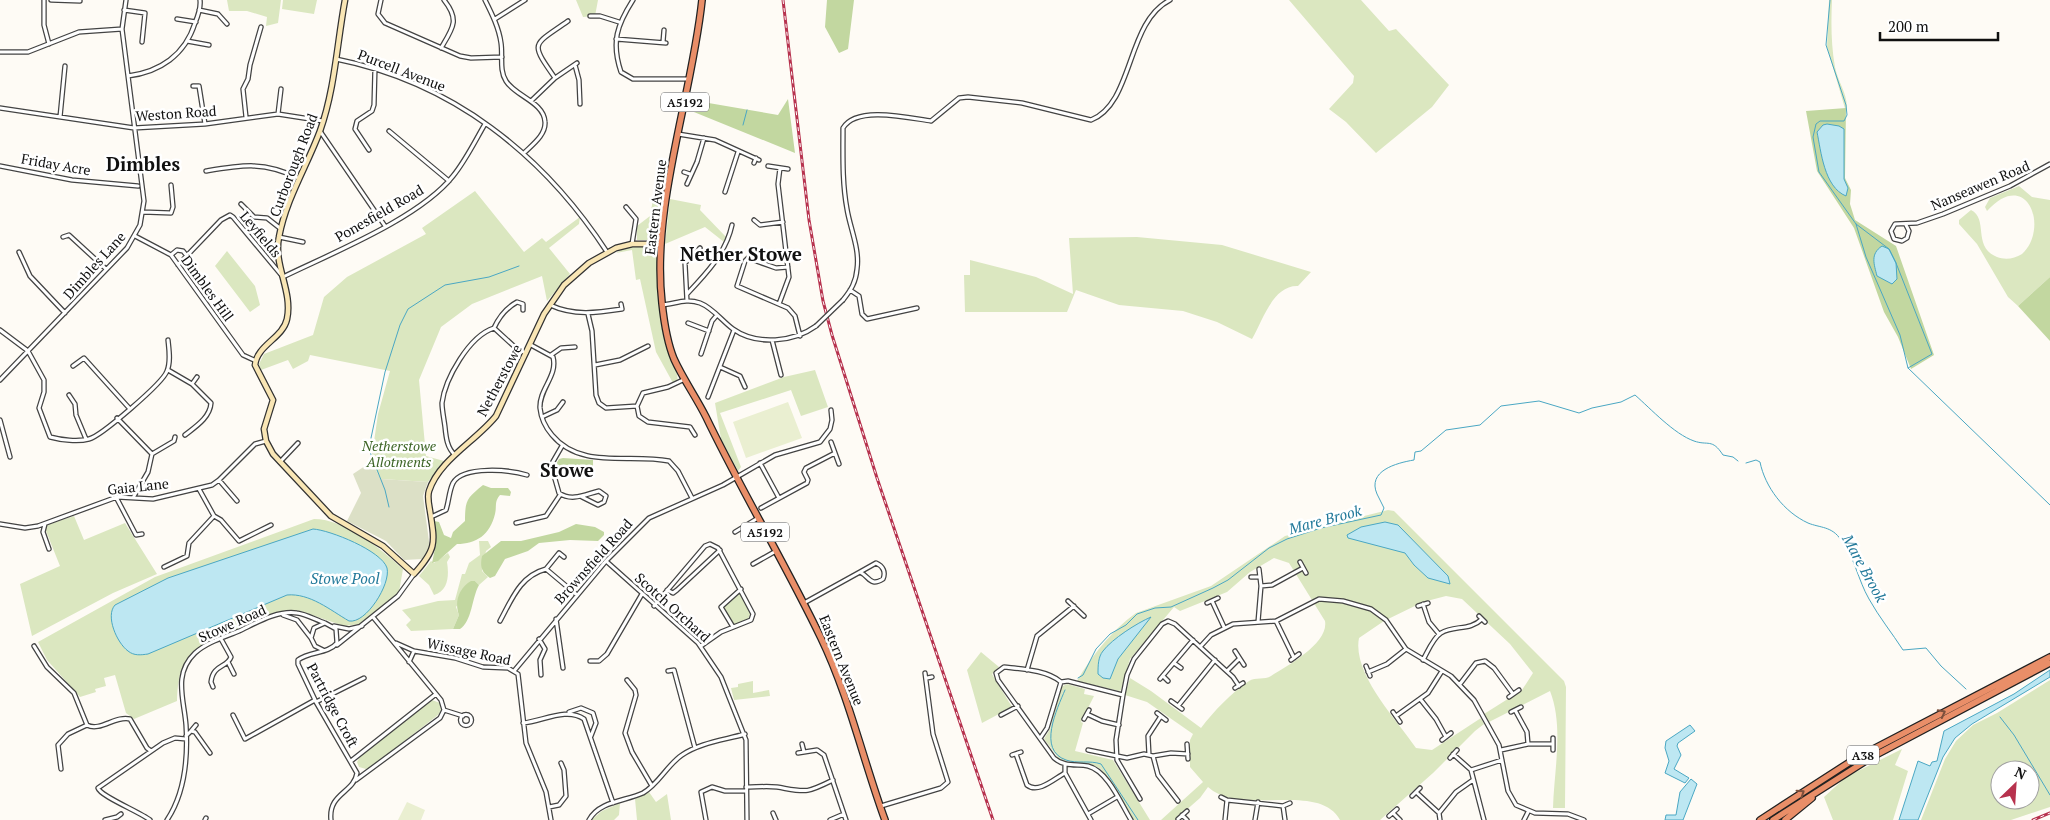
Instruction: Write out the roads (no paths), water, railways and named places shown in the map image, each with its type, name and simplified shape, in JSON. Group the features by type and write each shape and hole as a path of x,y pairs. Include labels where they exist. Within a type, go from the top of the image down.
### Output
{"highway":[{"name":"Eastern Avenue","path":"702,0 661,244 662,306 669,343 735,478 804,603 823,642 848,707 885,820"},
{"name":"A38","path":"1773,820 1831,782 1976,702 1981,696 2050,657"},
{"name":"A38","path":"1760,820 1856,758 1970,698 1981,696 2050,663"},
{"path":"1785,820 1831,782"}],"street":[{"path":"44,0 44,25 49,44"},
{"path":"51,0 80,1"},
{"name":"Dimbles Lane","path":"0,380 66,313 135,236 143,212 144,190 134,128 122,29 126,0"},
{"path":"128,76 152,71 174,58 188,41 196,22 200,0"},
{"name":"Curborough Road","path":"256,361 261,352 282,330 287,320 288,306 283,278 276,255 279,237 298,178 320,131 330,98 345,0"},
{"path":"381,0 378,14 381,21 441,48 471,58 502,57"},
{"path":"441,48 451,30 454,19 453,12 444,0"},
{"path":"486,0 495,19 502,44 503,77 507,84 531,102 544,118 545,124 541,135 524,153"},
{"path":"495,19 525,0"},
{"path":"633,0 619,22 616,39 617,62 626,76 633,79 690,80"},
{"path":"662,306 687,301 701,304 734,330 772,340 800,336 816,326 843,300 855,282 857,255 847,209 843,176 843,128 845,123 856,118 889,115 904,115 931,122 959,98 968,97 1022,103 1091,120 1106,111 1127,73 1144,26 1153,11 1170,0"},
{"path":"124,10 145,14 142,42"},
{"path":"199,10 218,14 227,24"},
{"path":"590,16 599,14 619,22"},
{"path":"177,19 196,22"},
{"path":"555,78 537,53 537,46 542,38 565,21"},
{"path":"246,118 243,89 248,79 250,64 261,27"},
{"path":"0,52 20,53 79,32 122,29"},
{"path":"616,39 664,42 664,30"},
{"path":"253,32 259,34"},
{"path":"188,41 209,45"},
{"name":"Purcell Avenue","path":"335,59 374,68 438,93 486,124 524,153 579,210 607,252"},
{"path":"244,64 250,64"},
{"path":"531,102 555,78 576,64 580,104"},
{"path":"60,117 65,68 70,71"},
{"path":"369,147 355,129 357,120 372,111 374,68"},
{"path":"193,86 199,86 205,124"},
{"path":"278,114 281,89"},
{"name":"Weston Road","path":"0,108 134,128 205,124 278,114 323,121"},
{"name":"Ponesfield Road","path":"283,278 385,226 428,200 448,181 486,124"},
{"path":"320,131 385,226"},
{"path":"389,131 448,181"},
{"path":"678,134 727,144 738,152 758,159 754,163"},
{"path":"687,184 697,162 704,138"},
{"path":"725,192 738,152"},
{"path":"206,171 251,164 279,169 298,178"},
{"name":"Nanseawen Road","path":"1906,225 1917,223 2010,186 2050,164"},
{"name":"Friday Acre","path":"0,166 72,180 138,186 143,184"},
{"path":"768,166 788,169"},
{"path":"779,304 788,282 778,184 780,168"},
{"path":"684,172 690,174"},
{"path":"143,212 171,213 173,207 171,185"},
{"name":"Friday Acre","path":"138,186 144,190"},
{"path":"241,204 254,217 267,218 281,229"},
{"path":"246,210 250,206"},
{"path":"626,207 632,210 636,223 632,244"},
{"name":"Leyfields","path":"178,265 221,220 230,215 233,216 283,278"},
{"path":"754,220 760,225 783,222"},
{"path":"1898,223 1906,225 1909,231 1907,238 1902,241 1892,236 1893,226 1898,223"},
{"name":"Nanseawen Road","path":"1909,231 1917,223"},
{"path":"687,294 713,266 730,235 732,225"},
{"path":"63,237 68,235 106,270"},
{"name":"Dimbles Hill","path":"135,236 171,255 238,349 243,355 256,361"},
{"path":"279,237 303,242"},
{"name":"Netherstowe","path":"414,574 430,558 434,547 429,492 439,473 485,430 496,416 550,305 578,272 607,252 632,244 661,244"},
{"path":"687,301 685,263 700,248"},
{"path":"171,255 178,250 183,251 187,256"},
{"path":"19,252 30,276 66,313"},
{"path":"788,268 776,268 748,258 737,286 792,311 800,336"},
{"path":"850,290 859,296 862,314 867,319 917,308"},
{"path":"455,456 449,447 442,404 447,384 466,352 489,330 494,328 499,316 517,302 523,304 523,310"},
{"path":"550,305 571,313 588,314 622,310 620,304"},
{"path":"588,314 599,402 606,408 637,406"},
{"path":"701,354 708,331 717,315"},
{"path":"688,324 708,331"},
{"path":"494,328 517,349 527,354"},
{"path":"0,330 28,352 44,380 45,387 39,408 50,437 54,438 86,439 102,431 130,409 168,370 168,340"},
{"path":"708,397 734,330"},
{"path":"772,340 781,375"},
{"path":"531,344 551,355 555,364 540,404 542,417 549,432 562,446 573,452 593,457 669,461 678,472 692,498"},
{"path":"551,355 561,348 575,346"},
{"path":"595,365 620,360 648,346"},
{"path":"73,366 84,358 130,409"},
{"path":"256,361 256,370 272,394 273,400 264,429 266,441 280,462 331,516 383,546 414,574 402,592 346,640 334,647 309,654"},
{"path":"720,367 740,376 745,387"},
{"path":"168,370 192,384 206,396 210,408 199,424 188,430 185,435"},
{"path":"192,384 197,377"},
{"path":"685,379 668,387 643,393 637,406 639,416 648,422 690,427 695,435"},
{"path":"69,395 75,404 76,415 86,439"},
{"path":"542,417 557,410 563,402"},
{"name":"Brownsfield Road","path":"514,671 606,560 644,521 735,478 775,455 820,442 830,429 831,410"},
{"path":"117,418 152,454"},
{"path":"0,420 10,456"},
{"path":"134,496 148,472 152,454 175,440"},
{"name":"Gaia Lane","path":"0,524 25,528 45,523 116,497 134,496 153,499 199,489 220,480 255,444 266,441"},
{"path":"831,442 839,464"},
{"path":"280,462 298,444"},
{"path":"560,495 551,468 562,446"},
{"path":"761,508 806,483 808,480 804,472 806,468 835,453"},
{"path":"760,463 779,498"},
{"path":"431,517 446,510 454,482 464,474 499,470 527,475"},
{"path":"518,478 519,473"},
{"path":"220,480 236,501"},
{"path":"199,489 214,516 222,520 239,541 271,525"},
{"path":"560,495 582,497 598,505 604,502 606,496 599,490 582,497"},
{"path":"516,523 546,516 560,495"},
{"path":"116,497 136,535 142,534"},
{"path":"164,567 186,556 189,543 214,516"},
{"path":"734,532 758,518"},
{"path":"45,523 43,532 49,549"},
{"path":"654,606 705,546 714,545 720,550 753,614 751,620 733,627 701,646"},
{"path":"667,590 673,593 677,590 720,550"},
{"path":"753,564 776,551"},
{"path":"500,620 516,589 531,575 546,569 560,553 564,557"},
{"name":"Scotch Orchard","path":"606,560 654,606 701,646 721,677 744,734 747,820"},
{"path":"1300,562 1306,573"},
{"path":"804,603 876,563 883,569 884,576 883,579 874,583 870,582 860,572"},
{"path":"1261,586 1272,585 1303,568"},
{"path":"546,569 577,595"},
{"path":"1258,622 1261,586 1259,569"},
{"path":"1251,577 1260,577"},
{"path":"733,627 721,607 741,590"},
{"path":"590,661 599,661 607,654 642,594"},
{"path":"1207,603 1218,598"},
{"path":"1200,647 1211,635 1224,628 1241,622 1276,621 1319,599 1342,601 1377,612 1386,620 1406,649 1460,684 1474,700 1501,750 1508,791 1511,798 1528,812 1568,814 1584,820"},
{"path":"1068,601 1084,616"},
{"path":"1212,601 1224,628"},
{"path":"1418,606 1428,603"},
{"path":"1423,604 1430,622 1439,634"},
{"path":"1028,670 1037,636 1074,606"},
{"name":"Stowe Road","path":"167,820 179,796 185,766 186,738 181,683 184,669 190,659 202,647 280,614 298,613 325,623"},
{"name":"Stowe Road","path":"280,614 297,620 311,638"},
{"path":"331,820 333,804 355,781 440,718 444,710 444,705 436,694 373,617"},
{"path":"1423,660 1439,634 1473,626 1480,617 1486,622"},
{"path":"556,619 563,668"},
{"path":"1276,621 1293,659 1299,654"},
{"path":"1140,799 1120,766 1117,756 1119,725 1127,675 1134,659 1162,624 1171,622 1227,671 1239,686"},
{"path":"323,650 314,644 311,638 314,628 325,623 349,629 362,626"},
{"path":"334,626 338,637 334,647"},
{"path":"213,687 210,682 213,672 228,662 231,657 221,639"},
{"path":"539,640 545,649 540,660 541,675"},
{"path":"1168,681 1161,678 1193,640"},
{"name":"Wissage Road","path":"396,643 414,651 455,658 483,667 508,668 514,671 520,680 522,723 527,749 546,792 551,820"},
{"path":"309,654 314,644"},
{"path":"34,646 47,667 74,693 87,725"},
{"path":"1366,666 1369,674 1387,664 1406,649"},
{"name":"Wissage Road","path":"409,662 414,651"},
{"path":"1235,651 1244,665"},
{"name":"Partridge Croft","path":"309,654 298,660 315,701 356,769 355,781"},
{"path":"1227,671 1239,659"},
{"path":"1178,706 1215,660"},
{"path":"1460,684 1476,663 1485,661 1494,668 1511,695 1519,690"},
{"path":"228,662 234,674"},
{"path":"1174,663 1181,668"},
{"path":"1061,682 1056,677 1028,670 1004,667 996,673 1054,758 1065,764 1088,766 1104,776 1131,820"},
{"path":"668,671 674,670 695,748"},
{"path":"1396,716 1421,700 1434,685 1442,671"},
{"path":"880,806 941,788 948,782 933,734 925,673"},
{"path":"927,678 932,677"},
{"path":"233,715 246,739 315,701 364,678"},
{"path":"627,680 635,690 636,695 626,726 627,743 652,786"},
{"path":"1061,682 1068,681 1123,695"},
{"path":"1041,737 1047,728 1061,682"},
{"path":"1235,688 1243,683"},
{"path":"351,761 436,694"},
{"path":"1421,700 1436,719 1446,737"},
{"path":"1172,701 1182,709"},
{"path":"1001,715 1018,706"},
{"path":"1521,707 1513,711 1527,732 1528,744"},
{"path":"522,723 539,722 581,708 590,710 596,717 591,737"},
{"path":"444,710 463,716"},
{"path":"1084,720 1089,710"},
{"path":"1393,712 1400,722"},
{"path":"566,713 573,713 584,719 613,803"},
{"path":"1157,713 1166,720"},
{"path":"1087,714 1102,721 1119,725"},
{"path":"1148,755 1148,736 1161,716"},
{"path":"61,769 58,744 68,734 87,725 94,727 121,718 130,719 151,751"},
{"path":"621,724 626,726"},
{"path":"150,820 126,805 103,795 98,788 169,740 186,738 196,725"},
{"path":"191,731 201,738 210,753"},
{"path":"1442,740 1451,733"},
{"path":"589,820 595,812 613,803 643,793 681,755 695,748 744,734"},
{"path":"1553,738 1553,750"},
{"path":"802,744 804,752"},
{"path":"1188,744 1188,759"},
{"path":"1501,750 1528,744 1553,744"},
{"path":"798,754 817,750 824,755 846,820"},
{"path":"1088,750 1117,756 1188,754"},
{"path":"1450,758 1457,750"},
{"path":"1016,754 1027,786 1031,788 1037,788 1064,773"},
{"path":"1453,754 1472,769 1484,820"},
{"path":"1153,756 1158,775 1178,801"},
{"path":"1472,769 1502,760"},
{"path":"549,807 559,805 566,796 564,770 561,764"},
{"path":"1065,764 1064,773 1091,820"},
{"path":"700,820 706,819 702,792 704,789 712,787 725,791 778,787 804,792 833,780"},
{"path":"1439,813 1456,792 1474,780"},
{"path":"1412,796 1420,788"},
{"path":"1416,792 1439,813 1440,820"},
{"path":"1088,814 1117,797"},
{"path":"1221,797 1226,800 1283,806 1290,803"},
{"path":"1225,820 1226,800"},
{"path":"1255,820 1258,802"},
{"path":"1283,806 1285,820"},
{"path":"1389,816 1397,809"},
{"path":"1178,819 1187,811"},
{"path":"1524,820 1528,812"},
{"path":"769,820 775,819 773,813"},
{"path":"1393,813 1400,820"},
{"path":"105,820 122,814"},
{"path":"830,820 844,814"},
{"path":"1182,815 1187,820"}],"water":[{"path":"1827,124 1844,129 1844,179 1848,188 1846,196 1833,185 1828,177 1822,158 1817,132 1823,125"},
{"path":"1882,246 1889,249 1896,263 1897,279 1892,284 1877,276 1874,256"},
{"path":"1385,522 1398,525 1448,576 1450,584 1428,578 1414,565 1405,553 1348,538 1347,535 1361,527"},
{"name":"Stowe Pool","path":"313,529 343,537 366,548 383,561 387,568 385,583 376,602 370,610 356,620 349,621 312,599 287,595 148,654 138,655 130,653 116,636 111,616 115,605 168,578"},
{"path":"1151,617 1118,659 1110,679 1103,678 1098,674 1100,656 1107,646 1125,632"},
{"path":"2050,670 2050,677 1972,724 1955,738 1943,757 1918,820 1899,820 1918,761 1930,766 1932,762 1937,761 1944,731 2014,694"},
{"path":"1690,725 1695,731 1678,743 1677,746 1681,755 1674,769 1689,778 1685,783 1665,773 1669,761 1665,748 1666,741"},
{"path":"1691,779 1697,784 1683,820 1665,820 1666,815 1676,815 1680,792"}],"waterway":[{"path":"1830,0 1826,45 1846,105 1847,115 1844,121 1820,121 1816,124 1813,137 1819,172 1856,224 1889,249 1896,263 1932,354 1908,368 2050,505"},
{"path":"743,125 747,110"},
{"path":"1856,224 1866,257 1900,335 1908,368"},
{"path":"389,507 385,490 370,452 371,438 385,372 400,325 408,309 445,285 489,277 519,266"},
{"name":"Mare Brook","path":"1078,678 1083,675 1096,649 1110,634 1126,625 1137,614 1155,608 1171,607 1213,588 1228,580 1269,548 1287,539 1321,528 1381,515 1384,508 1375,486 1376,479 1380,474 1399,463 1414,460 1415,452 1421,451 1446,430 1480,425 1501,406 1539,401 1579,413 1592,408 1621,402 1635,395 1663,421 1686,438 1713,444 1723,455 1733,457 1738,461"},
{"name":"Mare Brook","path":"1746,463 1756,460 1760,462 1766,481 1777,498 1791,512 1808,523 1830,530 1837,535 1850,554 1869,599 1903,650 1926,648 1941,666 1966,689"},
{"name":"Mare Brook","path":"1065,690 1054,718 1051,738 1052,748 1057,755 1066,760 1101,764 1138,820"},
{"name":"Mare Brook","path":"2000,717 2014,735 2050,795"}],"railway":[{"path":"783,0 809,220 823,301 877,478 993,820"},
{"path":"2033,820 2050,813"}],"district":[{"name":"Dimbles","path":"143,163"},
{"name":"Nether Stowe","path":"741,253"},
{"name":"Stowe","path":"567,469"}],"park label":[{"name":"Netherstowe Allotments","path":"399,454"}]}
